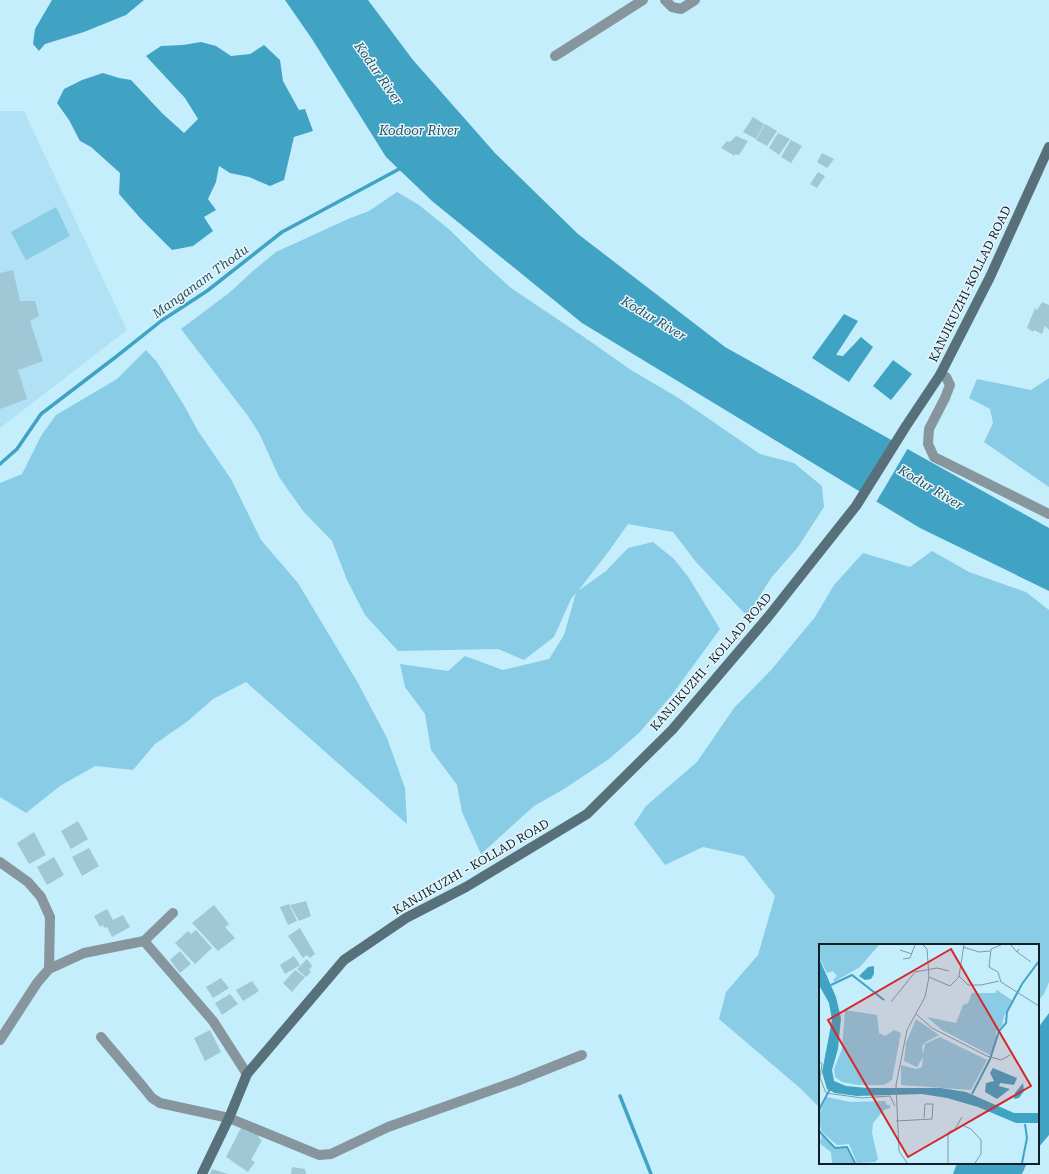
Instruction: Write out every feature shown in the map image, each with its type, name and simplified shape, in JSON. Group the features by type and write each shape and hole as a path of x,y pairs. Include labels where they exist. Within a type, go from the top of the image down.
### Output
{"main road":[{"name":"KANJIKUZHI-KOLLAD ROAD","path":"856,506 940,375 990,277 1049,147"},
{"name":"KANJIKUZHI - KOLLAD ROAD","path":"202,1174 229,1118 247,1074 344,960 406,918 466,887 586,814 672,730 768,617 856,506"}],"street":[{"path":"555,56 643,0"},
{"path":"665,0 672,7 681,9 695,0"},
{"path":"940,375 946,377 950,385 929,429 928,444 934,457 1049,514"},
{"path":"0,862 28,882 41,897 50,917 49,969"},
{"path":"0,1040 37,983 49,969 84,953 144,941 173,913"},
{"path":"144,941 213,1021 247,1074"},
{"path":"101,1037 156,1101 164,1105 229,1118 314,1154 324,1155 331,1154 388,1127 496,1089 582,1055"}],"shaded area":[{"path":"0,111 24,111 127,330 0,428"},
{"path":"397,192 419,205 450,230 511,288 631,370 677,397 760,454 794,463 822,486 824,507 798,547 771,578 747,616 696,562 673,532 628,524 578,591 606,571 628,548 653,542 674,559 689,578 720,629 671,696 639,733 609,759 564,789 534,806 481,854 462,812 457,785 431,750 425,714 405,687 400,664 448,671 465,656 503,670 549,659 564,635 576,593 571,599 554,637 524,660 498,649 398,651 365,615 347,580 332,541 303,511 279,477 260,435 248,416 181,329 229,293 276,252 369,211"},
{"path":"56,207 70,236 26,260 11,232"},
{"path":"146,350 157,362 198,431 231,479 261,540 298,583 358,683 387,738 405,788 407,824 246,682 213,699 188,721 155,744 133,770 95,766 60,786 26,813 0,797 0,483 22,474 41,436 56,415 117,379"},
{"path":"1049,378 1049,487 984,442 993,423 990,409 969,398 977,379 1031,390"},
{"path":"932,551 969,572 1026,592 1049,610 1049,982 1044,994 1039,1000 1039,944 819,944 819,1107 800,1088 719,1019 726,992 758,955 775,896 744,856 703,847 665,865 634,824 646,806 697,762 734,708 772,669 815,617 834,585 863,553 910,567"}],"water":[{"path":"52,0 144,0 126,15 84,32 45,44 39,51 33,44 35,29"},
{"name":"Kodoor River","path":"285,0 368,0 413,60 495,153 578,234 725,347 1049,528 1049,591 920,528 582,323 432,201 386,157 312,39"},
{"path":"201,42 216,46 231,56 250,54 264,45 280,60 283,81 299,110 305,109 313,131 294,137 284,180 270,186 249,177 230,173 219,166 216,182 208,199 216,210 204,217 213,231 193,246 172,250 141,219 119,194 120,173 91,147 80,141 69,120 57,103 64,89 82,80 103,73 131,80 162,113 184,133 198,119 185,98 146,56 161,46"},
{"path":"844,314 858,321 836,355 843,356 861,337 873,347 849,382 812,358"},
{"path":"893,360 912,374 891,400 873,386"},
{"path":"1049,1013 1049,1135 1039,1147 1039,1027"},
{"path":"957,1164 1027,1164 1022,1174 953,1174"}],"pier":[{"path":"893,440 908,448 875,504 859,494"}],"building":[{"path":"753,117 764,124 756,139 743,132"},
{"path":"765,124 777,131 767,146 756,140"},
{"path":"778,133 790,139 779,155 769,148"},
{"path":"736,136 748,141 739,155 735,154 735,156 721,148 727,141 731,141"},
{"path":"791,140 802,146 791,163 781,157"},
{"path":"822,153 834,159 827,168 817,162"},
{"path":"818,172 825,176 817,188 810,184"},
{"path":"13,270 20,301 35,301 39,316 30,321 43,361 18,370 27,399 0,409 0,273"},
{"path":"1042,302 1049,305 1049,330 1045,326 1042,334 1034,330 1033,332 1027,328 1035,308 1037,310"},
{"path":"78,821 88,839 71,849 61,831"},
{"path":"34,832 46,855 29,864 17,843"},
{"path":"89,848 99,866 82,876 72,857"},
{"path":"54,857 64,875 47,885 37,867"},
{"path":"306,901 311,916 299,921 290,905"},
{"path":"289,904 297,921 288,925 280,907"},
{"path":"214,905 229,924 225,927 235,938 218,951 192,923"},
{"path":"107,909 113,920 123,915 130,927 112,937 107,927 104,928 103,925 100,927 94,916"},
{"path":"300,928 315,954 310,958 307,955 303,958 288,936"},
{"path":"196,930 212,948 195,964 175,943 188,931 191,934"},
{"path":"180,951 191,964 180,973 170,960"},
{"path":"294,956 300,965 285,974 280,965"},
{"path":"307,959 312,966 309,970 311,972 306,977 297,969"},
{"path":"295,970 305,977 292,992 283,983"},
{"path":"221,978 229,988 213,998 206,987"},
{"path":"252,981 259,991 243,1001 236,990"},
{"path":"230,994 238,1004 222,1015 215,1003"},
{"path":"210,1030 221,1052 205,1061 194,1038"},
{"path":"241,1128 249,1132 251,1130 259,1134 259,1138 262,1140 251,1160 255,1162 248,1172 226,1157"},
{"path":"292,1167 305,1169 306,1174 291,1174"},
{"path":"212,1169 228,1174 210,1174"}],"waterway":[{"name":"Manganam Thodu","path":"0,464 17,449 41,414 161,321 207,291 282,232 401,168"},
{"path":"620,1096 651,1174"}],"water label":[{"name":"Kodur River","path":"379,73"},
{"name":"Kodur River","path":"654,318"},
{"name":"Kodur River","path":"931,487"}]}
